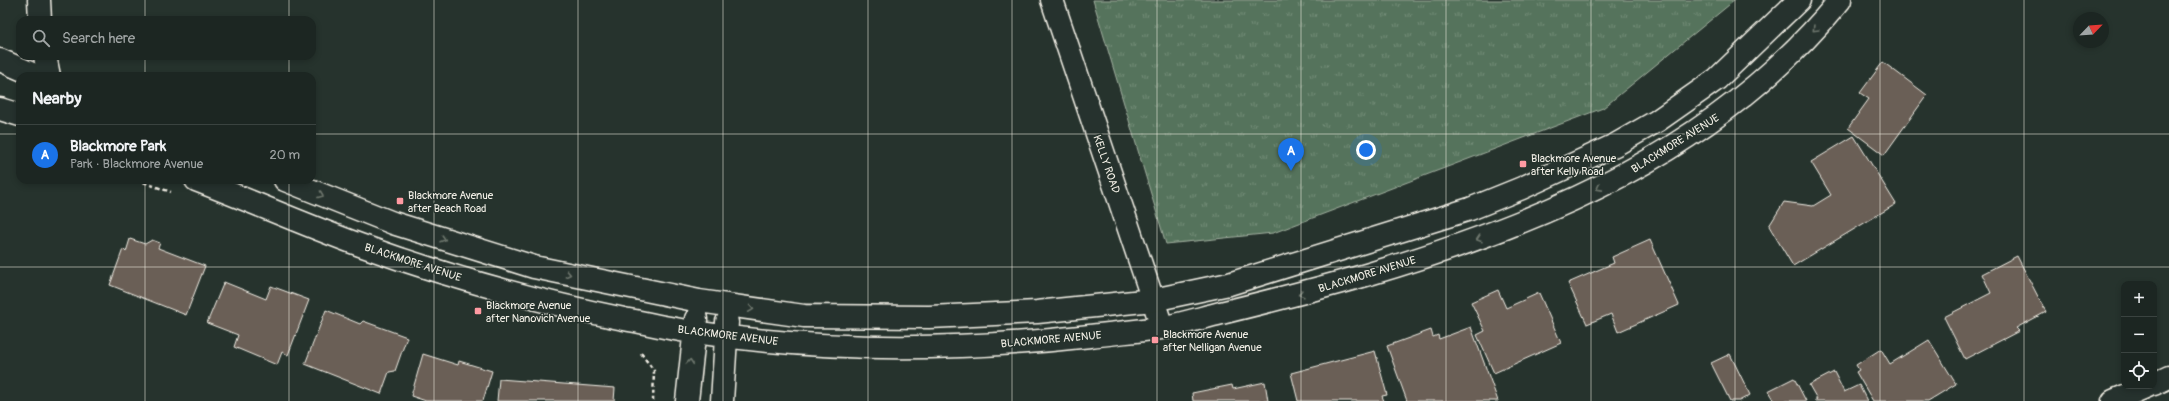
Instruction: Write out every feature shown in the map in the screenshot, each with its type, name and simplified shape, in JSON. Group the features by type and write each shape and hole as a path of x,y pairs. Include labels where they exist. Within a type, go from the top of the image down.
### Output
{"street":[{"path":"39,0 40,16"},
{"name":"KELLY ROAD","path":"1052,0 1162,327"},
{"path":"295,184 393,223 534,267 699,301 804,316 929,317 1037,312 1153,300 1229,284 1470,209 1522,188 1615,145 1657,121 1717,79 1799,0"},
{"name":"BLACKMORE AVENUE","path":"206,184 360,245 437,270 550,304 693,332 799,344 934,348 1036,342 1162,327 1298,295 1395,266 1487,236 1581,198 1647,163 1715,118 1768,76 1824,20 1840,0"},
{"path":"0,60 28,72"},
{"path":"46,60 48,72"},
{"path":"0,109 16,114"},
{"path":"687,401 693,332 699,301"},
{"path":"722,401 728,336 727,305"},
{"path":"2157,383 2169,377"},
{"path":"2113,401 2141,389"}],"green space":[{"path":"1093,0 1735,0 1603,108 1273,233 1166,244"}],"building":[{"path":"1883,62 1927,95 1884,155 1848,128 1869,99 1860,93"},
{"path":"1854,136 1896,204 1793,266 1769,226 1784,202 1813,206 1831,195 1811,162"},
{"path":"130,239 145,244 152,240 160,243 158,248 205,266 186,315 110,285 123,249 126,252"},
{"path":"1650,240 1679,305 1618,332 1611,314 1587,324 1568,283 1614,263 1612,257"},
{"path":"2017,256 2046,312 2016,328 2019,331 1965,359 1944,317 1991,293 1982,274"},
{"path":"224,282 266,299 271,286 309,300 288,355 282,352 277,365 234,347 238,335 207,323"},
{"path":"1498,290 1506,308 1539,293 1561,343 1494,373 1477,335 1485,331 1471,302"},
{"path":"326,310 360,324 363,321 407,337 395,371 389,372 381,394 305,364"},
{"path":"1471,327 1498,401 1407,401 1387,346 1431,330 1433,337 1438,335 1439,339"},
{"path":"1929,340 1956,384 1928,401 1873,401 1856,372 1859,370 1856,365 1881,349 1890,364"},
{"path":"1375,351 1387,395 1382,396 1384,401 1298,401 1291,373"},
{"path":"423,354 458,365 459,361 492,371 483,401 426,401 411,396"},
{"path":"1730,354 1750,395 1739,401 1730,401 1711,363"},
{"path":"1834,372 1844,392 1859,385 1867,401 1814,401 1817,399 1809,385"},
{"path":"1794,378 1806,401 1774,401 1768,391"},
{"path":"499,379 615,388 614,401 497,401"},
{"path":"1265,382 1268,401 1193,401 1192,393 1232,385 1233,389"}],"place":[{"name":"Blackmore Avenue after Kelly Road","path":"1523,164"},
{"name":"Blackmore Park","path":"1291,171"},
{"name":"Blackmore Avenue after Beach Road","path":"400,201"},
{"name":"Blackmore Avenue after Nanovich Avenue","path":"478,311"},
{"name":"Blackmore Avenue after Nelligan Avenue","path":"1155,340"}]}
